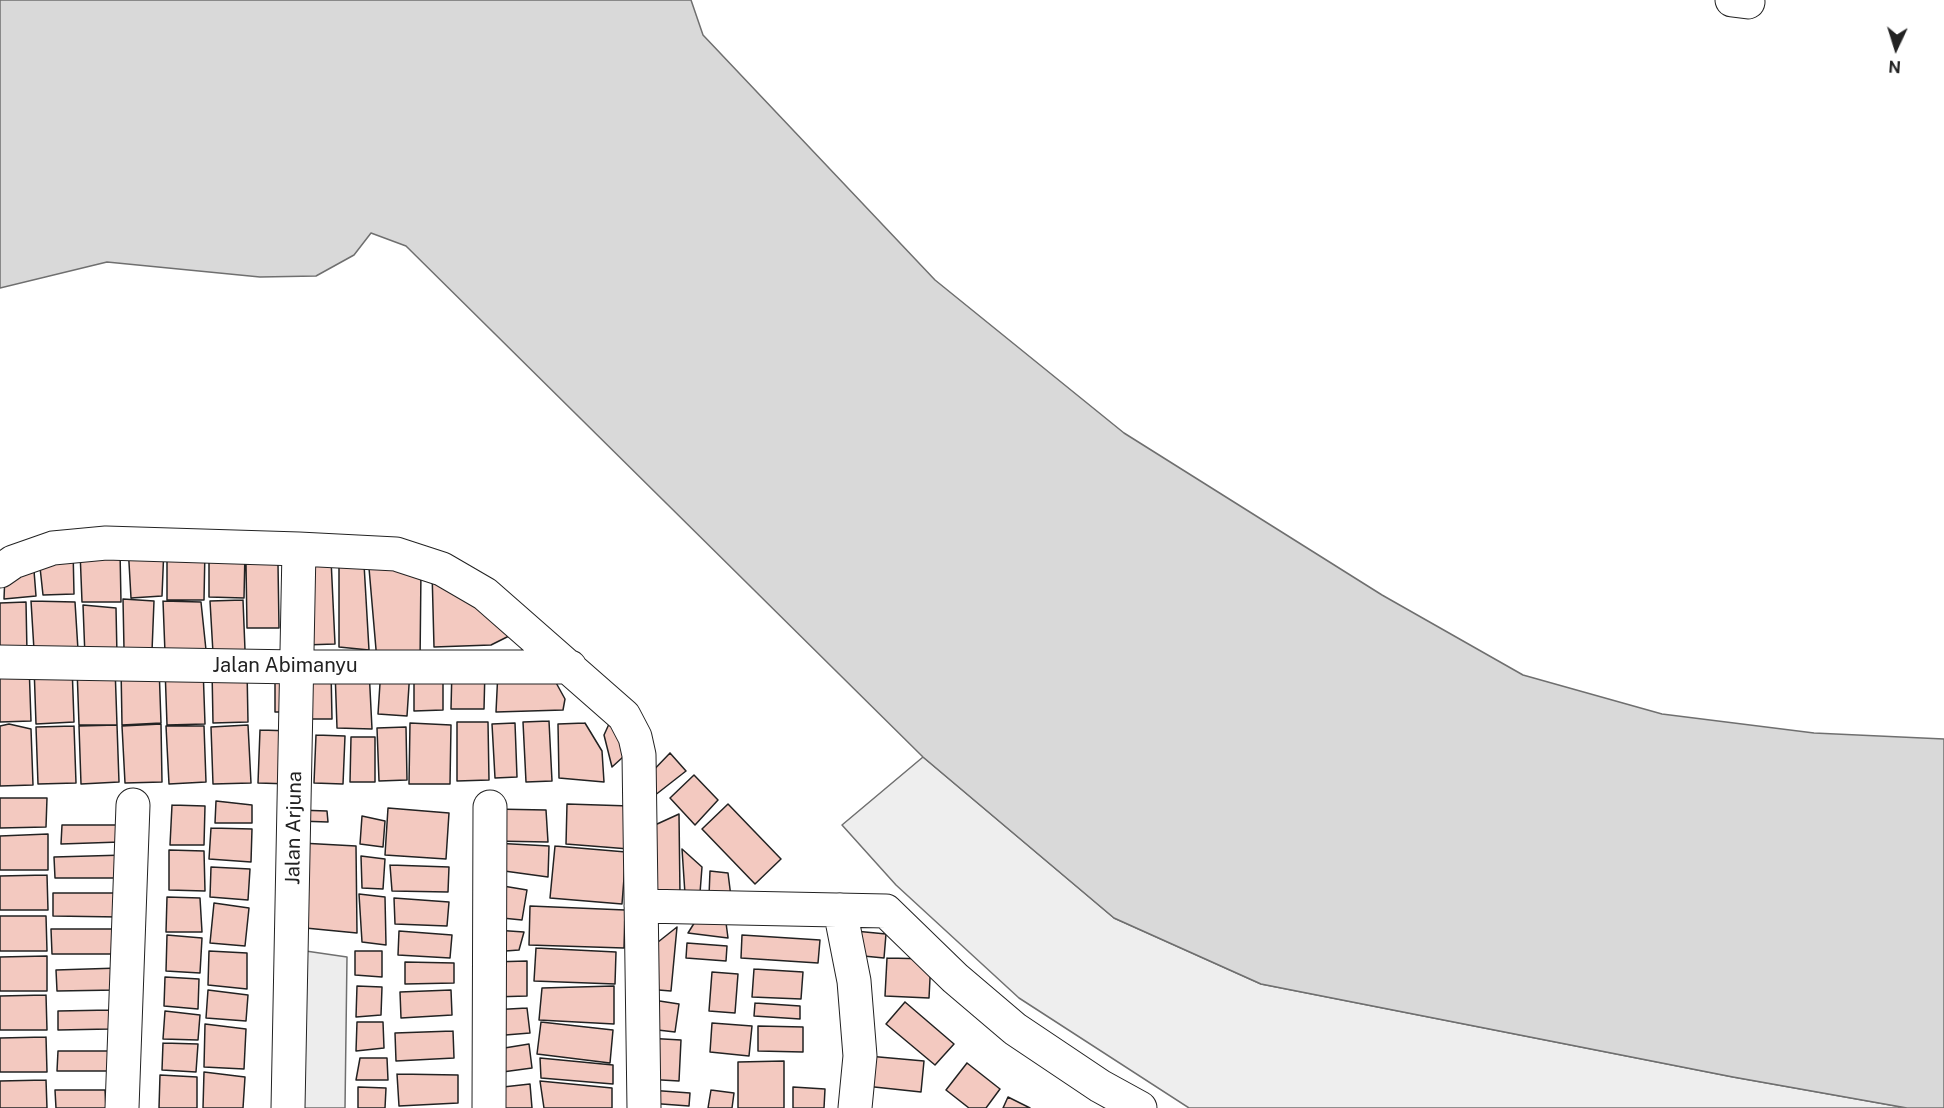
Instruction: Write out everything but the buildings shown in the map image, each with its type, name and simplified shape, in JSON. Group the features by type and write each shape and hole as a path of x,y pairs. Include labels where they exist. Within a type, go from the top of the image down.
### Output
{"street":[{"path":"0,571 13,562 53,548 106,543 299,549 396,554 442,568 485,594 624,716 635,737 639,755 644,1108"},
{"name":"Jalan Arjuna","path":"288,1108 299,549"},
{"name":"Jalan Abimanyu","path":"0,662 297,667 570,667"},
{"path":"122,1108 133,805"},
{"path":"489,1108 490,807"},
{"path":"641,906 886,911 955,978 1016,1029 1100,1086 1140,1108"},
{"path":"840,910 854,981 860,1056 855,1108"}],"shaded area":[{"path":"0,0 691,0 703,35 935,280 1124,433 1382,595 1523,675 1662,714 1814,733 1944,739 1944,1108 1907,1108 1733,1077 1261,984 1114,918 923,757 406,246 371,233 354,255 316,276 260,277 107,262 0,288"},
{"path":"923,757 1114,918 1261,984 1733,1077 1907,1108 1189,1108 1019,998 896,885 842,825"},
{"path":"292,949 347,957 345,1108 289,1108"}]}
